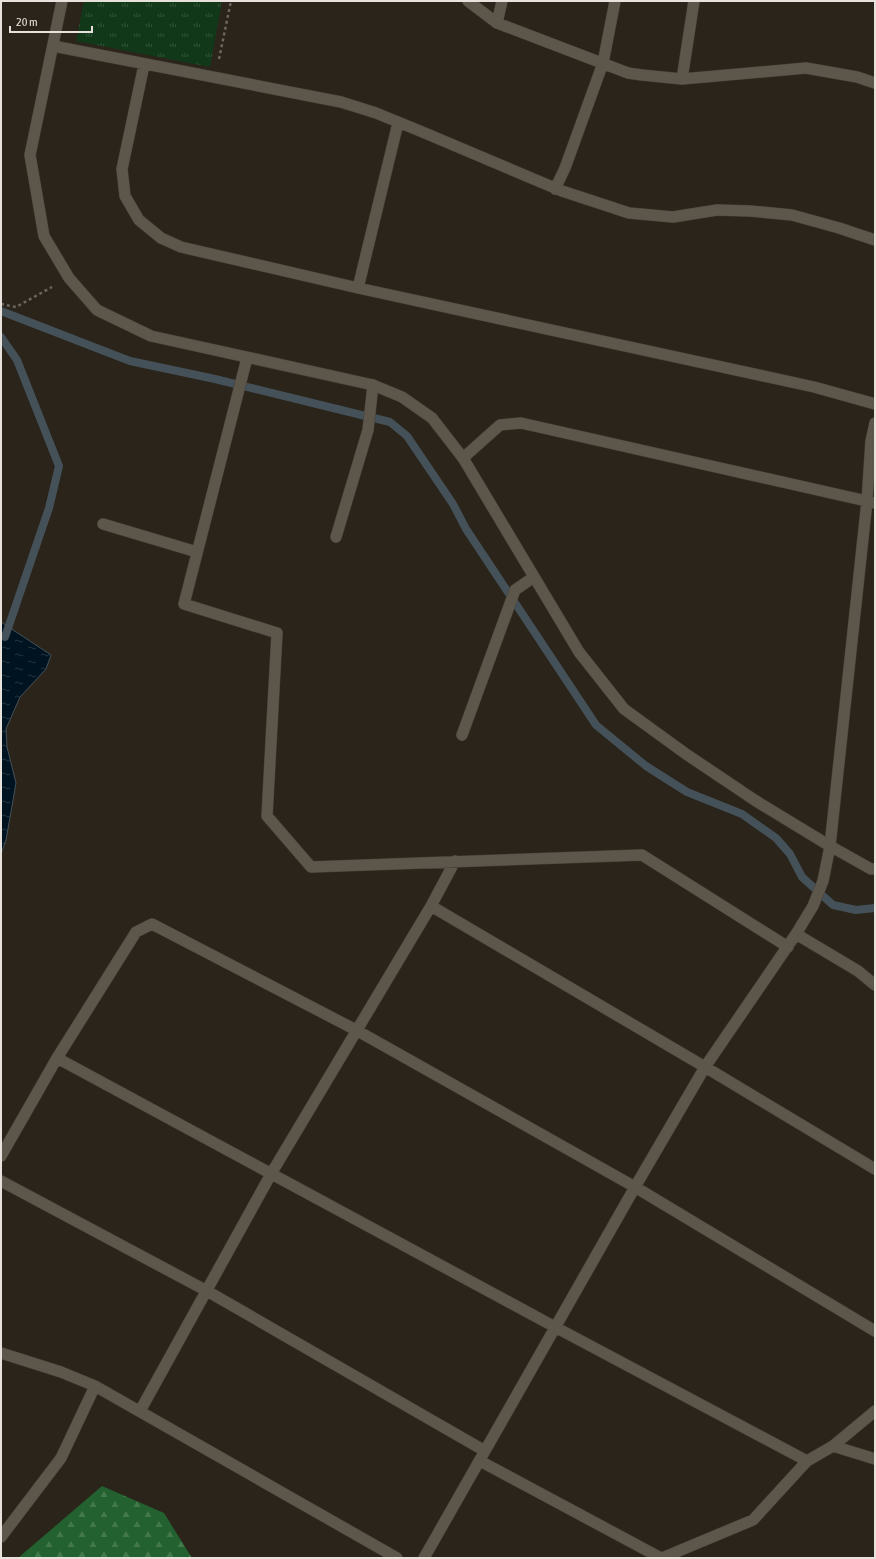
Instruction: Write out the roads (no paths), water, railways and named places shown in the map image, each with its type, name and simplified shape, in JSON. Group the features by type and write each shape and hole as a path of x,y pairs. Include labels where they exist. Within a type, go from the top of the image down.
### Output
{"street":[{"path":"62,1 30,155 44,236 69,278 97,310 151,336 373,385 402,397 432,418 463,458 579,652 624,709 686,754 750,797 830,846 871,869 875,869"},
{"path":"468,1 497,23 628,73 682,79 806,68 857,77 875,82"},
{"path":"497,23 502,1"},
{"path":"555,189 565,168 603,63 615,1"},
{"path":"682,79 694,1"},
{"path":"53,46 144,65 341,102 376,114 555,189 629,213 673,217 717,210 792,215 875,240"},
{"path":"144,65 122,169 125,196 140,220 161,238 181,247 358,288 814,387 875,404"},
{"path":"358,288 398,123"},
{"path":"247,358 184,604 278,633 267,816 311,867 642,855 788,947"},
{"path":"336,537 368,430 373,385"},
{"path":"463,458 500,425 521,423 871,502"},
{"path":"424,1558 705,1067 788,947 813,906 823,881 830,846 871,502 871,441 875,423"},
{"path":"103,524 197,552"},
{"path":"462,734 515,590 534,577"},
{"path":"140,1411 271,1174 431,906 455,861"},
{"path":"431,906 705,1067 875,1170"},
{"path":"1,1156 57,1058 136,932 152,924 356,1030 635,1187 875,1331"},
{"path":"796,934 858,970 875,985"},
{"path":"57,1058 555,1328 807,1461"},
{"path":"1,1181 207,1291 485,1451"},
{"path":"1,1353 61,1372 95,1386 397,1558"},
{"path":"1,1537 61,1458 95,1386"},
{"path":"480,1462 662,1558 753,1520 807,1461 833,1446 875,1411"},
{"path":"833,1446 875,1459"}],"water":[{"path":"1,622 51,655 46,669 20,697 6,729 7,747 16,783 6,840 1,854"}],"waterway":[{"path":"1,311 130,361 215,379 390,422 407,436 453,504 466,529 596,725 646,766 687,792 742,814 776,838 790,854 802,877 833,905 856,910 875,908"},
{"path":"1,337 17,360 59,466 49,508 5,637"}]}
